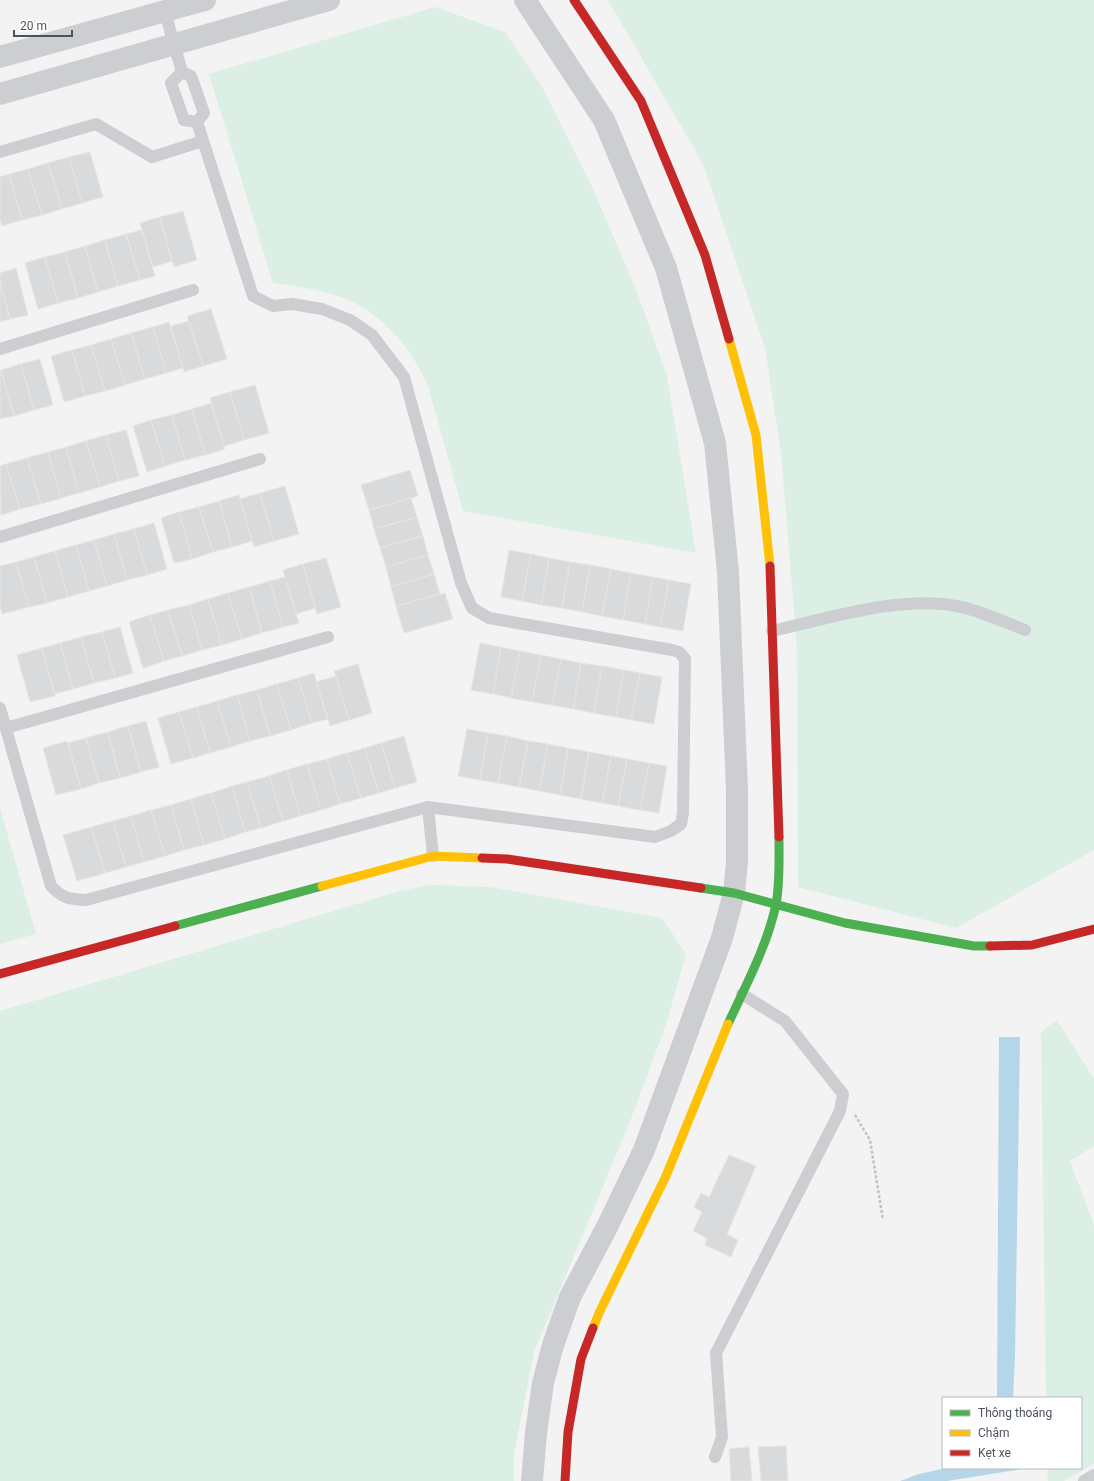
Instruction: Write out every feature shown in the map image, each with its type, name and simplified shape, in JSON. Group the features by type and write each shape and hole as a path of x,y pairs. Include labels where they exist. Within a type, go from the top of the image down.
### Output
{"street":[{"path":"0,57 206,0"},
{"path":"0,94 329,0"},
{"path":"525,0 604,120 666,268 715,443 728,572 737,790 737,862 734,893 722,938 644,1150 607,1227 570,1297 553,1345 543,1383 536,1433 532,1481"},
{"path":"565,1481 568,1432 581,1359 600,1311 666,1176 766,939 776,904 779,857 770,569 756,435 705,255 641,101 574,0"},
{"path":"0,974 433,856 508,859 734,893 845,923 974,946 1032,945 1094,929"}],"lane":[{"path":"165,12 182,72 191,76 204,113 197,122"},
{"path":"182,72 171,83 184,120 197,122"},
{"path":"0,708 51,886 59,895 70,899 86,900 428,807 655,836 671,831 681,824 683,813 685,659 679,652 672,650 489,618 472,608 461,582 404,377 372,335 350,320 322,309 292,304 273,306 253,296 197,122"},
{"path":"0,152 96,124 152,157 203,141"},
{"path":"0,349 193,290"},
{"path":"0,537 260,459"},
{"path":"772,631 874,608 917,603 937,603 974,610 1025,630"},
{"path":"6,728 328,637"},
{"path":"428,807 433,856"},
{"path":"715,1457 722,1437 716,1354 840,1111 843,1094 785,1021 742,994"},
{"path":"1084,1481 1094,1475"}],"path":[{"path":"843,1094 870,1140 882,1220"}],"green space":[{"path":"608,0 1094,0 1094,850 956,928 798,887 797,647 781,453 765,348 703,164"},
{"path":"435,7 505,32 543,88 593,189 636,289 667,376 696,553 463,511 428,386 415,360 396,336 385,324 361,306 348,300 310,289 273,283 209,74"},
{"path":"0,808 36,934 0,944"},
{"path":"429,885 491,887 662,918 686,954 666,1025 629,1124 534,1352 513,1459 514,1481 0,1481 0,1011 400,891"},
{"path":"1057,1020 1094,1079 1094,1146 1070,1161 1094,1225 1094,1464 1064,1481 1048,1481 1047,1469 1082,1469 1082,1397 1046,1397 1041,1032"}],"water":[{"path":"999,1037 1020,1037 1013,1397 997,1397"},
{"path":"942,1469 1022,1469 947,1481 900,1481 919,1474"}],"building":[{"path":"90,152 103,197 82,203 69,157"},
{"path":"69,157 82,203 62,209 48,163"},
{"path":"48,163 62,209 42,215 28,169"},
{"path":"28,169 42,215 22,220 9,174"},
{"path":"9,174 22,220 2,226 0,220 0,177"},
{"path":"183,211 197,260 174,267 160,217"},
{"path":"160,217 172,261 153,267 140,223"},
{"path":"142,230 155,276 140,280 126,234"},
{"path":"126,234 140,280 118,286 105,240"},
{"path":"105,240 118,286 98,292 85,246"},
{"path":"85,246 98,292 78,298 65,252"},
{"path":"65,252 78,298 58,303 45,257"},
{"path":"45,257 58,303 38,309 25,263"},
{"path":"16,268 28,315 10,319 0,282 0,273"},
{"path":"0,282 10,319 0,322"},
{"path":"211,309 227,359 203,366 187,316"},
{"path":"189,321 203,366 184,372 171,326"},
{"path":"169,322 183,368 166,373 153,327"},
{"path":"153,327 166,373 145,379 131,333"},
{"path":"131,333 145,379 125,385 111,339"},
{"path":"111,339 125,385 105,391 91,345"},
{"path":"91,345 105,391 85,396 72,350"},
{"path":"72,350 85,396 64,402 51,356"},
{"path":"40,359 53,405 34,410 21,364"},
{"path":"21,364 34,410 14,416 1,370"},
{"path":"0,370 14,416 0,419"},
{"path":"255,385 269,433 244,440 230,392"},
{"path":"230,392 244,440 224,446 210,398"},
{"path":"211,403 225,449 205,455 192,409"},
{"path":"192,409 205,455 185,460 172,415"},
{"path":"172,415 185,460 165,466 151,420"},
{"path":"151,420 165,466 147,472 133,426"},
{"path":"126,430 139,476 119,481 106,435"},
{"path":"106,435 119,481 100,487 86,441"},
{"path":"86,441 100,487 79,493 66,447"},
{"path":"66,447 79,493 61,498 48,452"},
{"path":"48,452 61,498 41,504 27,458"},
{"path":"27,458 41,504 20,509 6,464"},
{"path":"6,464 20,509 1,515 0,466"},
{"path":"410,470 418,496 369,510 361,485"},
{"path":"285,486 299,534 274,541 260,493"},
{"path":"260,493 274,541 254,547 240,499"},
{"path":"239,495 252,541 232,547 219,501"},
{"path":"411,498 417,517 374,529 369,510"},
{"path":"219,501 232,547 213,552 199,507"},
{"path":"199,507 213,552 192,559 179,512"},
{"path":"179,512 192,559 174,563 161,518"},
{"path":"417,517 423,536 380,548 374,529"},
{"path":"154,523 167,569 147,575 134,529"},
{"path":"134,529 147,575 127,580 114,534"},
{"path":"114,534 127,580 107,586 94,540"},
{"path":"423,536 428,555 386,567 380,548"},
{"path":"94,540 107,586 89,591 76,545"},
{"path":"76,545 89,591 68,597 55,551"},
{"path":"509,550 531,554 522,601 501,597"},
{"path":"55,551 68,597 47,603 34,557"},
{"path":"531,554 549,558 541,605 522,601"},
{"path":"428,555 434,574 391,587 386,567"},
{"path":"34,557 47,603 29,607 16,562"},
{"path":"326,558 341,607 317,614 303,564"},
{"path":"549,558 570,562 562,608 541,605"},
{"path":"16,562 29,607 2,614 0,606 0,566"},
{"path":"570,562 590,565 582,612 562,608"},
{"path":"303,564 315,608 296,614 283,570"},
{"path":"590,565 611,569 602,616 582,612"},
{"path":"611,569 631,573 623,620 602,616"},
{"path":"631,573 653,577 645,624 623,620"},
{"path":"434,574 440,594 396,606 391,587"},
{"path":"285,577 299,623 283,627 270,581"},
{"path":"653,577 669,580 660,627 645,624"},
{"path":"669,580 691,584 683,631 660,627"},
{"path":"270,581 283,627 262,633 249,587"},
{"path":"249,587 262,633 242,639 228,593"},
{"path":"228,593 242,639 222,645 208,599"},
{"path":"445,593 453,619 404,633 396,606"},
{"path":"208,599 222,645 202,650 189,605"},
{"path":"189,605 202,650 182,656 168,610"},
{"path":"168,610 182,656 164,661 150,615"},
{"path":"150,615 164,661 143,668 129,622"},
{"path":"120,627 133,673 115,678 102,632"},
{"path":"102,632 115,678 94,683 81,637"},
{"path":"81,637 94,683 73,689 60,643"},
{"path":"60,643 73,689 54,694 42,648"},
{"path":"480,643 501,647 493,694 471,690"},
{"path":"501,647 520,651 511,698 493,694"},
{"path":"42,648 55,696 30,702 17,655"},
{"path":"520,651 541,655 532,702 511,698"},
{"path":"541,655 561,659 552,705 532,702"},
{"path":"561,659 581,663 573,709 552,705"},
{"path":"581,663 602,666 594,713 573,709"},
{"path":"358,664 372,713 349,720 334,671"},
{"path":"602,666 624,670 616,717 594,713"},
{"path":"624,670 640,673 631,720 616,717"},
{"path":"314,673 328,719 312,723 298,678"},
{"path":"640,673 662,677 654,724 631,720"},
{"path":"336,676 349,720 330,726 316,682"},
{"path":"298,678 312,723 291,730 277,684"},
{"path":"277,684 291,730 270,736 257,690"},
{"path":"257,690 270,736 250,741 237,695"},
{"path":"237,695 250,741 231,747 217,701"},
{"path":"217,701 231,747 210,753 197,707"},
{"path":"197,707 210,753 193,758 179,712"},
{"path":"179,712 193,758 171,764 158,718"},
{"path":"146,721 159,767 141,772 128,726"},
{"path":"128,726 141,772 120,778 108,732"},
{"path":"467,729 488,733 480,780 458,776"},
{"path":"108,732 120,778 99,783 86,738"},
{"path":"488,733 507,736 498,783 480,780"},
{"path":"404,736 417,782 395,788 381,743"},
{"path":"507,736 528,741 519,787 498,783"},
{"path":"86,738 99,783 81,789 68,743"},
{"path":"67,741 81,789 56,795 43,748"},
{"path":"528,741 548,744 539,791 519,787"},
{"path":"381,743 395,788 379,793 365,748"},
{"path":"548,744 568,748 560,795 539,791"},
{"path":"365,748 379,793 361,798 347,753"},
{"path":"568,748 589,752 581,799 560,795"},
{"path":"589,752 611,756 602,803 581,799"},
{"path":"347,753 361,798 340,804 327,759"},
{"path":"611,756 627,759 618,806 602,803"},
{"path":"327,759 340,804 321,810 307,764"},
{"path":"627,759 649,763 640,810 618,806"},
{"path":"649,763 667,766 659,813 640,810"},
{"path":"307,764 321,810 300,816 287,770"},
{"path":"287,770 300,816 283,821 269,776"},
{"path":"269,776 283,821 261,828 247,782"},
{"path":"247,782 261,828 245,832 232,786"},
{"path":"232,786 245,832 225,839 211,793"},
{"path":"211,793 225,839 204,845 191,799"},
{"path":"191,799 204,845 184,850 171,805"},
{"path":"171,805 184,850 165,856 151,810"},
{"path":"151,810 165,856 144,862 131,816"},
{"path":"131,816 144,862 126,867 113,821"},
{"path":"113,821 126,867 105,873 91,827"},
{"path":"91,827 105,873 77,881 63,835"},
{"path":"729,1155 756,1166 727,1234 738,1240 731,1257 705,1245 707,1238 693,1231 702,1212 694,1207 701,1193 709,1197"},
{"path":"786,1446 788,1481 761,1481 758,1447"},
{"path":"749,1447 752,1481 731,1481 729,1449"}],"traffic: fast":[{"path":"728,1024 768,934 776,904 778,888 779,837"},
{"path":"175,926 322,886"},
{"path":"701,888 734,893 845,923 974,946 990,946"}],"traffic: slow":[{"path":"729,339 756,435 770,566"},
{"path":"322,886 433,856 482,858"},
{"path":"593,1328 666,1176 728,1024"}],"traffic: jam":[{"path":"574,0 641,101 705,255 729,339"},
{"path":"770,566 779,837"},
{"path":"482,858 507,859 701,888"},
{"path":"0,974 175,926"},
{"path":"990,946 1032,945 1094,929"},
{"path":"565,1481 568,1432 581,1359 593,1328"}]}
